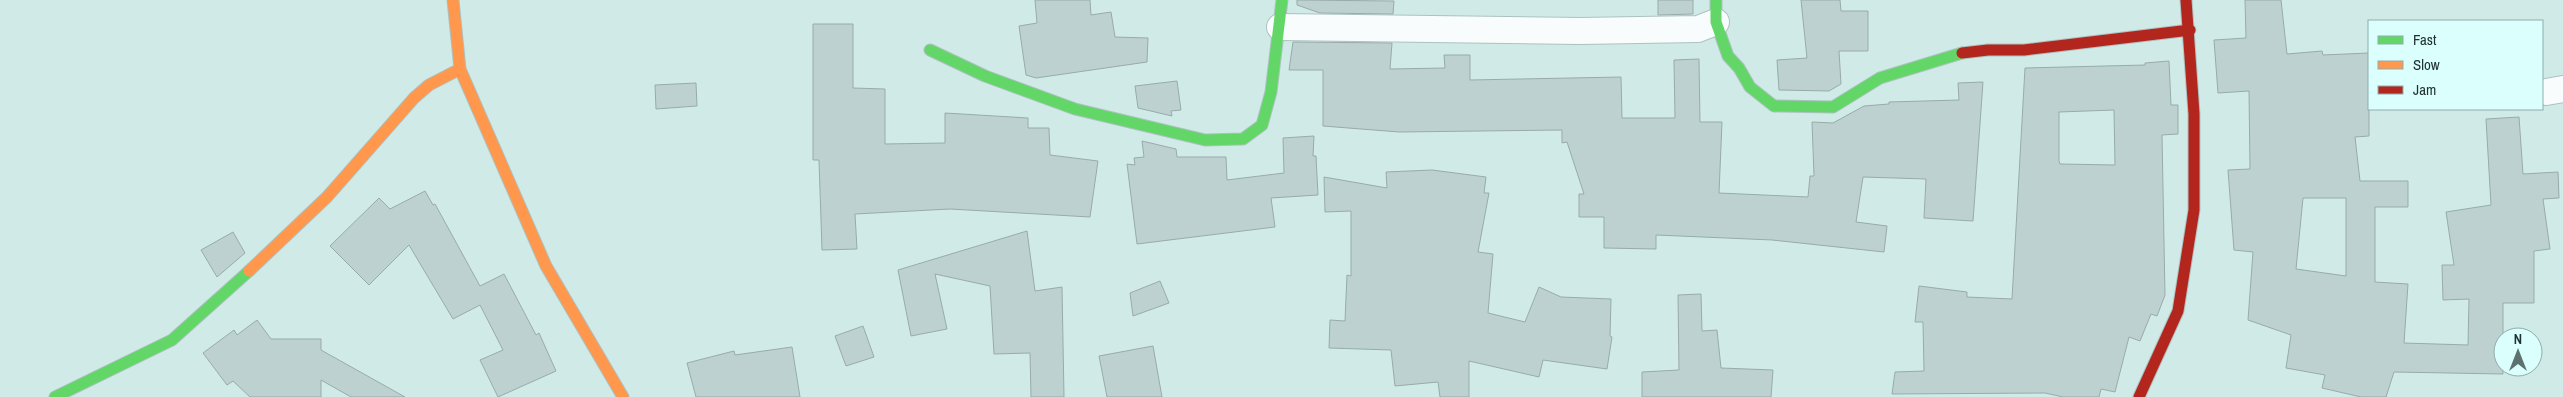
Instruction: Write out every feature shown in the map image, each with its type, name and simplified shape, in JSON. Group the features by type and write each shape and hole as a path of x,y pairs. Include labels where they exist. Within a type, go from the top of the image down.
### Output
{"street":[{"path":"453,0 460,69 546,266 624,397"},
{"path":"930,50 985,76 1075,109 1204,140 1243,139 1262,125 1271,92 1282,0"},
{"path":"2139,397 2178,311 2194,210 2194,114 2190,30 2186,0"},
{"path":"1280,28 1580,31 1698,29 1716,11"},
{"path":"1716,11 1728,56 1739,68 1750,87 1774,106 1833,107 1880,78 1957,54 1988,50 2024,50 2190,30"},
{"path":"55,397 172,340 327,198 414,98 429,85 460,69"}],"building":[{"path":"1035,0 1090,0 1091,15 1111,12 1115,37 1148,38 1147,62 1036,78 1026,75 1019,26 1037,23"},
{"path":"1297,0 1394,1 1393,14 1320,13 1297,5"},
{"path":"1658,0 1693,0 1693,14 1658,15"},
{"path":"1801,0 1840,0 1841,11 1868,11 1868,51 1839,51 1841,84 1829,91 1779,90 1777,60 1807,58"},
{"path":"2245,0 2281,0 2287,54 2322,51 2323,55 2368,53 2369,136 2355,137 2360,181 2408,181 2408,207 2375,207 2375,282 2408,284 2404,343 2468,345 2469,299 2443,300 2442,265 2454,265 2446,212 2491,205 2486,119 2519,117 2523,174 2558,172 2559,198 2543,199 2550,249 2534,251 2534,303 2503,303 2503,327 2493,327 2493,374 2394,372 2386,397 2361,397 2322,388 2325,375 2286,368 2291,335 2248,320 2253,252 2234,250 2228,170 2250,169 2249,91 2218,93 2214,40 2246,38","holes":["2303,198 2346,198 2346,276 2296,269"]},
{"path":"813,24 853,24 853,88 885,89 885,144 945,143 945,113 1028,118 1028,128 1049,128 1050,155 1098,161 1090,217 950,209 855,214 857,249 822,250 819,160 813,160"},
{"path":"1293,42 1392,43 1390,69 1445,68 1444,55 1470,55 1470,80 1621,77 1622,118 1675,118 1674,60 1699,59 1700,122 1722,122 1719,193 1808,197 1810,176 1814,176 1812,122 1833,123 1864,106 1889,104 1889,102 1959,100 1958,83 1983,82 1973,221 1924,218 1926,179 1863,177 1856,222 1887,226 1884,252 1772,240 1656,235 1656,249 1604,248 1604,217 1579,217 1579,194 1584,194 1567,142 1562,143 1562,130 1399,132 1323,126 1323,70 1289,70"},
{"path":"2169,61 2171,105 2178,105 2178,134 2162,135 2165,295 2157,316 2151,314 2140,341 2129,337 2115,392 2101,389 2099,397 2063,397 2045,393 1892,394 1895,372 1924,371 1923,322 1915,322 1919,286 1967,292 1967,297 2012,299 2025,68 2145,65 2145,63","holes":["2114,110 2115,165 2060,164 2059,112"]},
{"path":"1177,81 1181,110 1171,111 1172,116 1138,108 1135,86"},
{"path":"696,83 697,106 656,109 655,85"},
{"path":"1314,136 1313,156 1316,156 1318,195 1271,198 1275,227 1137,244 1127,164 1135,165 1134,158 1144,157 1142,141 1176,149 1177,157 1226,157 1227,180 1284,173 1283,138"},
{"path":"1432,170 1486,177 1484,193 1489,193 1478,252 1493,254 1488,313 1525,322 1539,287 1561,297 1611,299 1610,336 1612,337 1607,369 1543,360 1539,377 1469,361 1469,397 1440,397 1438,382 1395,386 1391,350 1329,348 1330,320 1345,321 1347,275 1351,276 1351,211 1325,212 1324,177 1387,188 1386,172"},
{"path":"425,191 433,205 435,204 480,286 504,274 536,335 539,333 556,371 498,397 480,360 503,350 480,305 453,319 409,245 369,285 330,246 379,198 390,209"},
{"path":"1027,231 1035,291 1062,287 1064,397 1031,397 1030,353 994,354 990,286 935,274 947,329 911,336 898,270"},
{"path":"233,232 245,253 217,277 201,250"},
{"path":"1160,281 1169,303 1133,316 1130,293"},
{"path":"1701,294 1702,331 1717,330 1721,368 1773,370 1771,397 1642,397 1642,372 1679,370 1678,295"},
{"path":"257,320 271,339 321,339 321,350 405,397 351,397 321,380 321,397 250,397 233,381 227,385 203,353 234,330 237,335"},
{"path":"863,326 874,357 846,366 835,336"},
{"path":"1153,346 1162,397 1107,397 1099,356"},
{"path":"792,347 800,397 696,397 687,363 734,351 735,355"}],"traffic: fast":[{"path":"930,50 985,76 1075,109 1205,140 1243,139 1262,125 1271,92 1282,0"},
{"path":"1716,0 1716,22 1728,56 1739,68 1750,87 1774,106 1833,107 1880,78 1962,53"},
{"path":"55,397 172,340 249,271"}],"traffic: slow":[{"path":"453,0 460,69 546,266 623,397"},
{"path":"249,271 327,197 414,98 429,85 460,69"}],"traffic: jam":[{"path":"2139,397 2178,311 2194,210 2194,114 2186,0"},
{"path":"1962,53 1988,50 2024,50 2190,30"}]}
